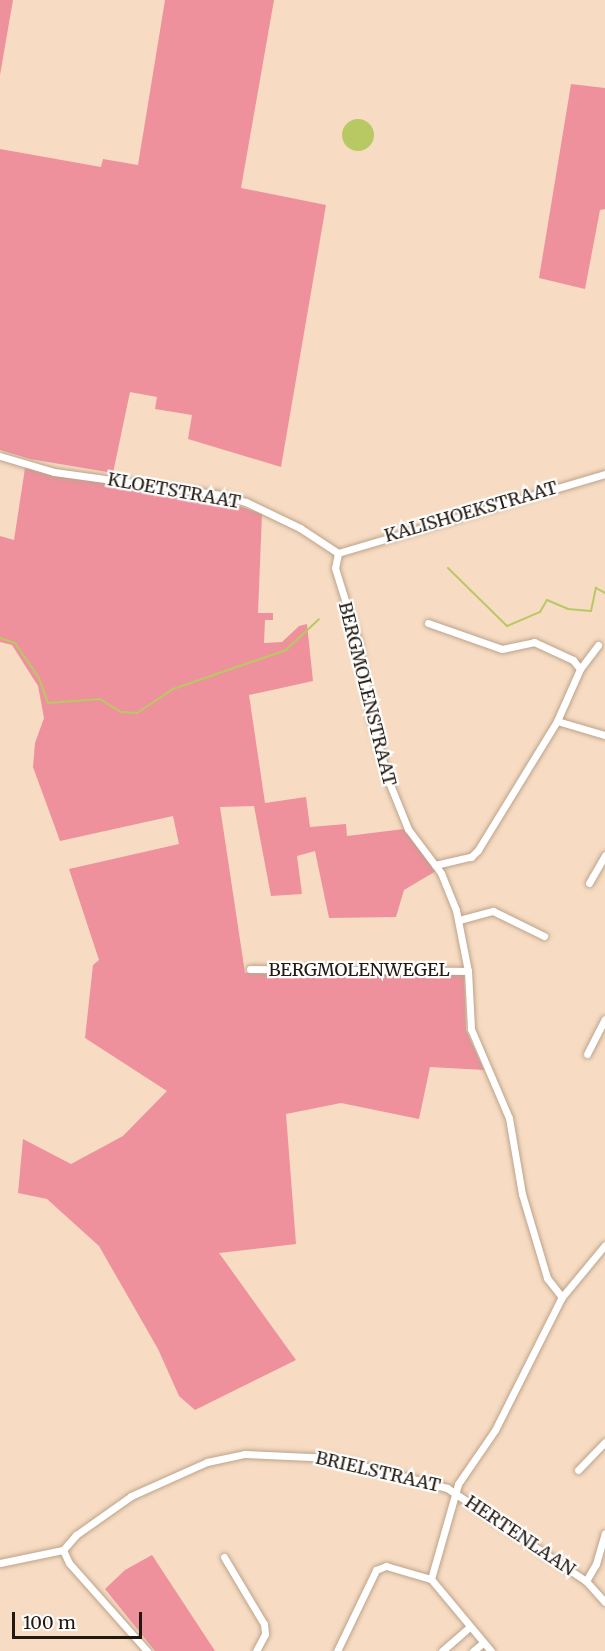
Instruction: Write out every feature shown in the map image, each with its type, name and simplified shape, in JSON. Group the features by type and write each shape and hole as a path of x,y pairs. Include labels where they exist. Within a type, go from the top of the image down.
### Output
{"street":[{"name":"KLOETSTRAAT","path":"0,456 54,472 222,495 246,502 300,528 338,553"},
{"name":"KALISHOEKSTRAAT","path":"338,553 605,474"},
{"name":"BERGMOLENSTRAAT","path":"338,553 337,577 354,628 370,714 394,799 408,829 435,865 459,920 468,971 471,1029 509,1118 529,1222 546,1278 562,1297"},
{"path":"428,623 502,649 534,642 573,660 580,669"},
{"path":"435,865 471,857 478,850 557,721 580,669 598,645"},
{"path":"557,721 605,735"},
{"path":"589,883 605,855"},
{"path":"459,920 493,911 544,936"},
{"name":"BERGMOLENWEGEL","path":"250,969 468,971"},
{"path":"587,1054 605,1019"},
{"path":"431,1579 454,1492 495,1430 562,1297 605,1245"},
{"path":"578,1470 605,1442"},
{"name":"BRIELSTRAAT","path":"63,1550 76,1535 131,1496 207,1462 245,1454 332,1458 454,1492"},
{"name":"HERTENLAAN","path":"454,1492 586,1581 605,1602"},
{"name":"HERTENLAAN","path":"586,1581 596,1564 605,1533"},
{"path":"0,1563 63,1550 69,1563 147,1651"},
{"path":"224,1557 264,1624 265,1634 256,1651"},
{"path":"337,1651 376,1570 386,1566 431,1579 491,1651"},
{"path":"442,1651 470,1626"},
{"path":"473,1651 483,1643"}],"shaded area":[{"path":"0,0 13,0 0,75"},
{"path":"165,0 274,0 241,188 326,205 281,467 188,439 192,415 155,409 157,397 130,392 113,473 30,459 0,450 0,149 101,167 103,159 138,165"},
{"path":"571,84 605,88 605,209 600,210 585,289 539,278"},
{"path":"358,119 369,124 374,135 369,146 358,151 347,146 342,135 347,124"},
{"path":"25,468 225,501 262,514 258,613 273,613 273,620 265,620 264,643 282,642 299,626 307,624 313,681 249,695 265,803 306,797 310,827 346,824 347,836 404,829 436,871 404,890 396,917 329,918 315,851 297,856 302,894 271,896 254,806 220,807 245,973 464,972 466,1030 484,1070 430,1067 419,1119 341,1103 286,1114 296,1244 219,1253 296,1360 195,1410 179,1396 158,1349 99,1246 47,1199 18,1193 23,1139 71,1164 123,1136 167,1091 85,1038 93,965 99,960 69,869 179,844 173,816 60,841 33,767 35,743 44,718 38,686 12,645 0,642 0,536 14,540"},
{"path":"152,1555 215,1651 155,1651 105,1589 125,1570"}],"waterway":[{"path":"448,568 507,626 540,612 547,600 568,609 591,611 596,588 605,593"},
{"path":"0,638 15,643 39,678 48,703 100,699 121,712 137,713 173,689 286,650 319,619"}]}
